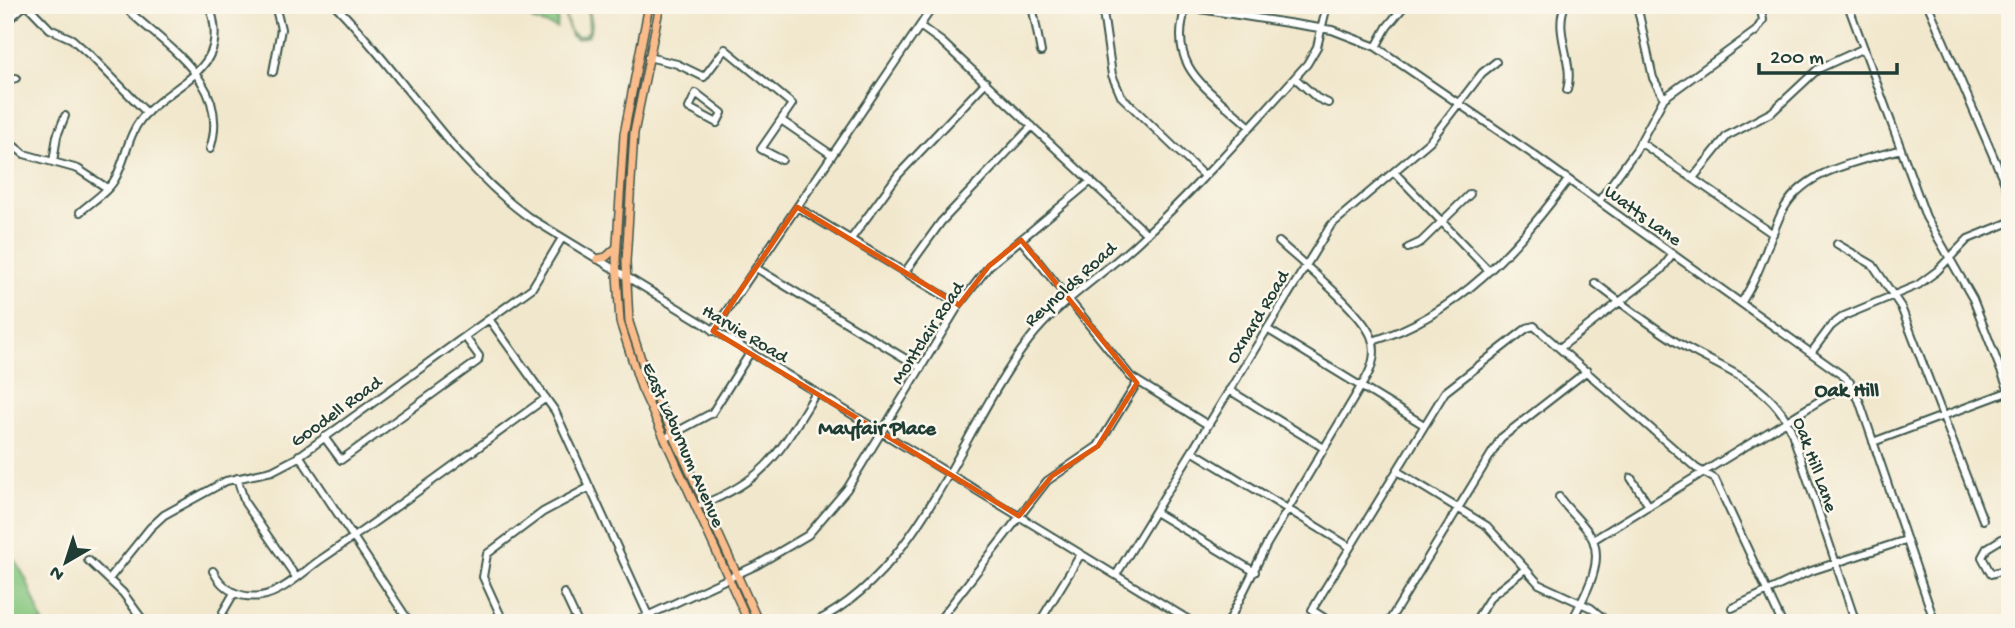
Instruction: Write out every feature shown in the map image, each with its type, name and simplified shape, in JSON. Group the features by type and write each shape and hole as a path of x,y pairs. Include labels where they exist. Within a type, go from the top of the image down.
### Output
{"main road":[{"name":"East Laburnum Avenue","path":"649,5 626,113 617,248 617,304 626,349 664,438 695,507 759,623"},
{"name":"East Laburnum Avenue","path":"660,5 635,126 626,276 629,322 639,356 705,504 749,623"},
{"path":"597,259 606,257 617,248"}],"street":[{"path":"5,23 26,5 50,29 72,39 147,113"},
{"path":"80,212 115,179 136,127 147,113 196,75 212,44 214,27 209,5"},
{"path":"273,72 281,29 275,5"},
{"name":"Harvie Road","path":"335,5 375,47 484,180 510,204 713,331 1195,623"},
{"path":"713,331 934,5"},
{"path":"1032,5 1041,52"},
{"path":"1102,5 1112,75 1121,96 1203,176"},
{"name":"Watts Lane","path":"1175,5 1322,28 1376,47 1599,201 1850,382"},
{"name":"Reynolds Road","path":"813,623 855,597 904,544 1029,341 1069,299 1147,234 1295,78 1317,47 1327,5"},
{"path":"1376,47 1387,27 1405,5"},
{"path":"1565,5 1561,26 1570,78 1567,90"},
{"path":"1637,5 1653,78 1664,98"},
{"path":"1599,201 1640,142 1664,98 1756,31 1763,20 1760,5"},
{"path":"1848,5 1926,217 1973,299 2009,392 1873,442"},
{"path":"1928,5 2010,195"},
{"path":"1186,7 1178,39 1186,64 1249,126"},
{"path":"130,12 196,75 210,94 216,113 210,149"},
{"path":"920,26 986,82 1147,234"},
{"path":"1693,178 1727,136 1772,112 1818,69 1864,48"},
{"path":"695,93 722,113 717,123 690,108 695,93 704,77 725,49 792,104 761,149 782,160"},
{"path":"648,57 677,64 704,77"},
{"name":"Oxnard Road","path":"1116,575 1339,216 1430,141 1461,104 1482,73 1496,62"},
{"path":"5,81 16,78"},
{"path":"1295,78 1317,98 1328,103"},
{"path":"851,239 898,175 986,82"},
{"path":"53,162 57,136 65,116"},
{"path":"781,120 831,155"},
{"path":"905,272 942,222 1032,126"},
{"path":"5,139 24,154 78,169 107,188"},
{"path":"1640,142 1773,234"},
{"path":"1741,303 1757,276 1787,204 1813,179 1901,149"},
{"path":"1394,172 1489,271"},
{"path":"1373,341 1394,334 1429,315 1489,271 1527,234 1568,180"},
{"name":"Montclair Road","path":"632,623 784,552 822,521 848,489 959,305 989,266 1091,181"},
{"path":"1408,247 1421,242 1470,194"},
{"path":"797,207 959,305"},
{"path":"1811,353 1831,326 1844,316 1927,279 1973,236 2010,222"},
{"name":"Goodell Road","path":"109,579 158,519 218,484 272,471 299,455 532,288 562,238"},
{"path":"1021,240 1137,383 1208,425"},
{"path":"1228,623 1287,509 1373,363 1373,341 1360,319 1279,242"},
{"path":"1837,244 1873,265 1894,295 1913,333 1983,520"},
{"path":"1561,347 1661,270 1673,254"},
{"path":"756,268 921,368"},
{"name":"Oak Hill Lane","path":"1595,283 1681,345 1749,382 1787,421 1856,623"},
{"path":"489,319 546,398 648,615"},
{"path":"1332,623 1312,610 1451,385 1527,328 1536,326 1715,479 1782,623"},
{"path":"1267,329 1424,425"},
{"path":"324,437 341,460 478,361 479,356 465,337"},
{"path":"664,438 712,413 750,353"},
{"path":"1388,623 1501,439 1587,371"},
{"path":"1593,540 1850,382 1935,623"},
{"path":"937,623 1052,476 1098,446 1137,383"},
{"path":"1229,390 1324,448"},
{"path":"695,507 745,485 765,470 816,393"},
{"path":"213,571 218,581 234,593 263,596 354,538 546,398"},
{"path":"1192,450 1350,547"},
{"path":"299,455 410,623"},
{"path":"1397,471 1491,529 1539,584 1580,603 1602,618"},
{"path":"237,478 245,503 296,577"},
{"path":"1631,478 1649,506"},
{"path":"504,623 483,577 483,564 491,551 532,520 590,487"},
{"path":"1559,497 1593,540 1594,573 1571,623"},
{"path":"1155,512 1255,572"},
{"path":"2010,534 1987,548 1982,557 1991,575 2010,568"},
{"path":"1732,608 1836,563 1906,540"},
{"path":"1039,623 1081,554"},
{"path":"88,560 109,579 145,623"},
{"path":"1474,623 1491,596 1524,570"},
{"path":"223,612 234,593"},
{"path":"564,593 578,623"}],"highlighted area":[{"path":"797,207 959,305 989,266 1021,240 1137,383 1098,446 1052,476 1019,516 713,331"}],"green space":[{"path":"562,5 570,32 578,37 589,30 588,5 592,25 588,36 577,39 571,36"},
{"path":"551,13 558,18 557,28 532,20 534,14"},
{"path":"5,542 26,579 43,623 5,623"}],"district":[{"name":"Oak Hill","path":"1847,389"},
{"name":"Mayfair Place","path":"877,427"}]}
